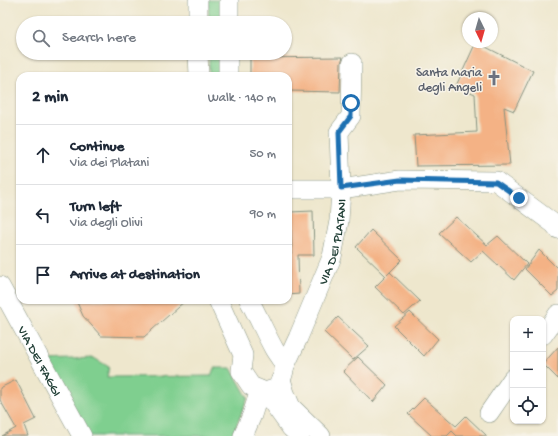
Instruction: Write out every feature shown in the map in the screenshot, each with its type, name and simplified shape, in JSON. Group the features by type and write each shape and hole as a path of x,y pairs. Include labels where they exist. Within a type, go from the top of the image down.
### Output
{"street":[{"path":"198,0 198,16"},
{"path":"229,0 229,16"},
{"path":"198,60 199,72"},
{"path":"228,60 228,72"},
{"name":"VIA DEI PLATANI","path":"283,373 332,257 339,221 341,188 339,132 351,116 352,64"},
{"path":"292,189 341,188 400,180 496,182 554,224 558,229"},
{"name":"VIA DEI FAGGI","path":"0,286 82,436"},
{"path":"226,304 243,355 241,370 251,386 262,391 300,436"},
{"path":"251,304 275,351 282,360 285,393 291,407 320,436"},
{"path":"546,331 558,314"},
{"path":"243,355 257,346 275,351"},
{"path":"262,391 277,388 283,373"},
{"path":"489,413 510,382"},
{"path":"243,436 262,391"}],"green space":[{"path":"208,0 223,0 223,16 209,16"},
{"path":"209,60 222,60 222,72 209,72"},
{"path":"94,358 109,367 107,377 211,376 214,368 231,368 248,398 232,436 87,436 47,360"}],"building":[{"path":"473,48 488,48 533,71 514,111 504,107 510,165 416,166 414,135 477,132 475,94 456,86"},
{"path":"343,57 341,63 340,92 292,91 292,72 250,72 250,60 292,60 292,58"},
{"path":"313,211 314,255 298,255 299,294 292,295 292,253 292,212"},
{"path":"456,217 487,245 498,236 527,264 514,280 483,251 471,262 439,233"},
{"path":"371,230 402,260 386,276 356,247"},
{"path":"539,250 558,269 558,291 552,296 525,269"},
{"path":"390,272 420,301 404,315 375,287"},
{"path":"78,304 181,304 144,337 101,336 83,316"},
{"path":"410,312 438,339 424,356 394,326"},
{"path":"338,317 369,346 353,360 324,332"},
{"path":"558,347 558,379 546,367 546,361"},
{"path":"358,357 387,385 373,402 343,371"},
{"path":"16,380 36,419 24,425 28,436 2,436 16,428 0,400 0,388"},
{"path":"424,398 456,426 466,416 487,436 457,436 452,431 447,436 432,436 408,414"}],"place":[{"name":"Santa Maria degli Angeli","path":"494,78"}],"route":[{"path":"351,103 351,116 339,132 341,188 400,180 496,182 519,198"}]}
